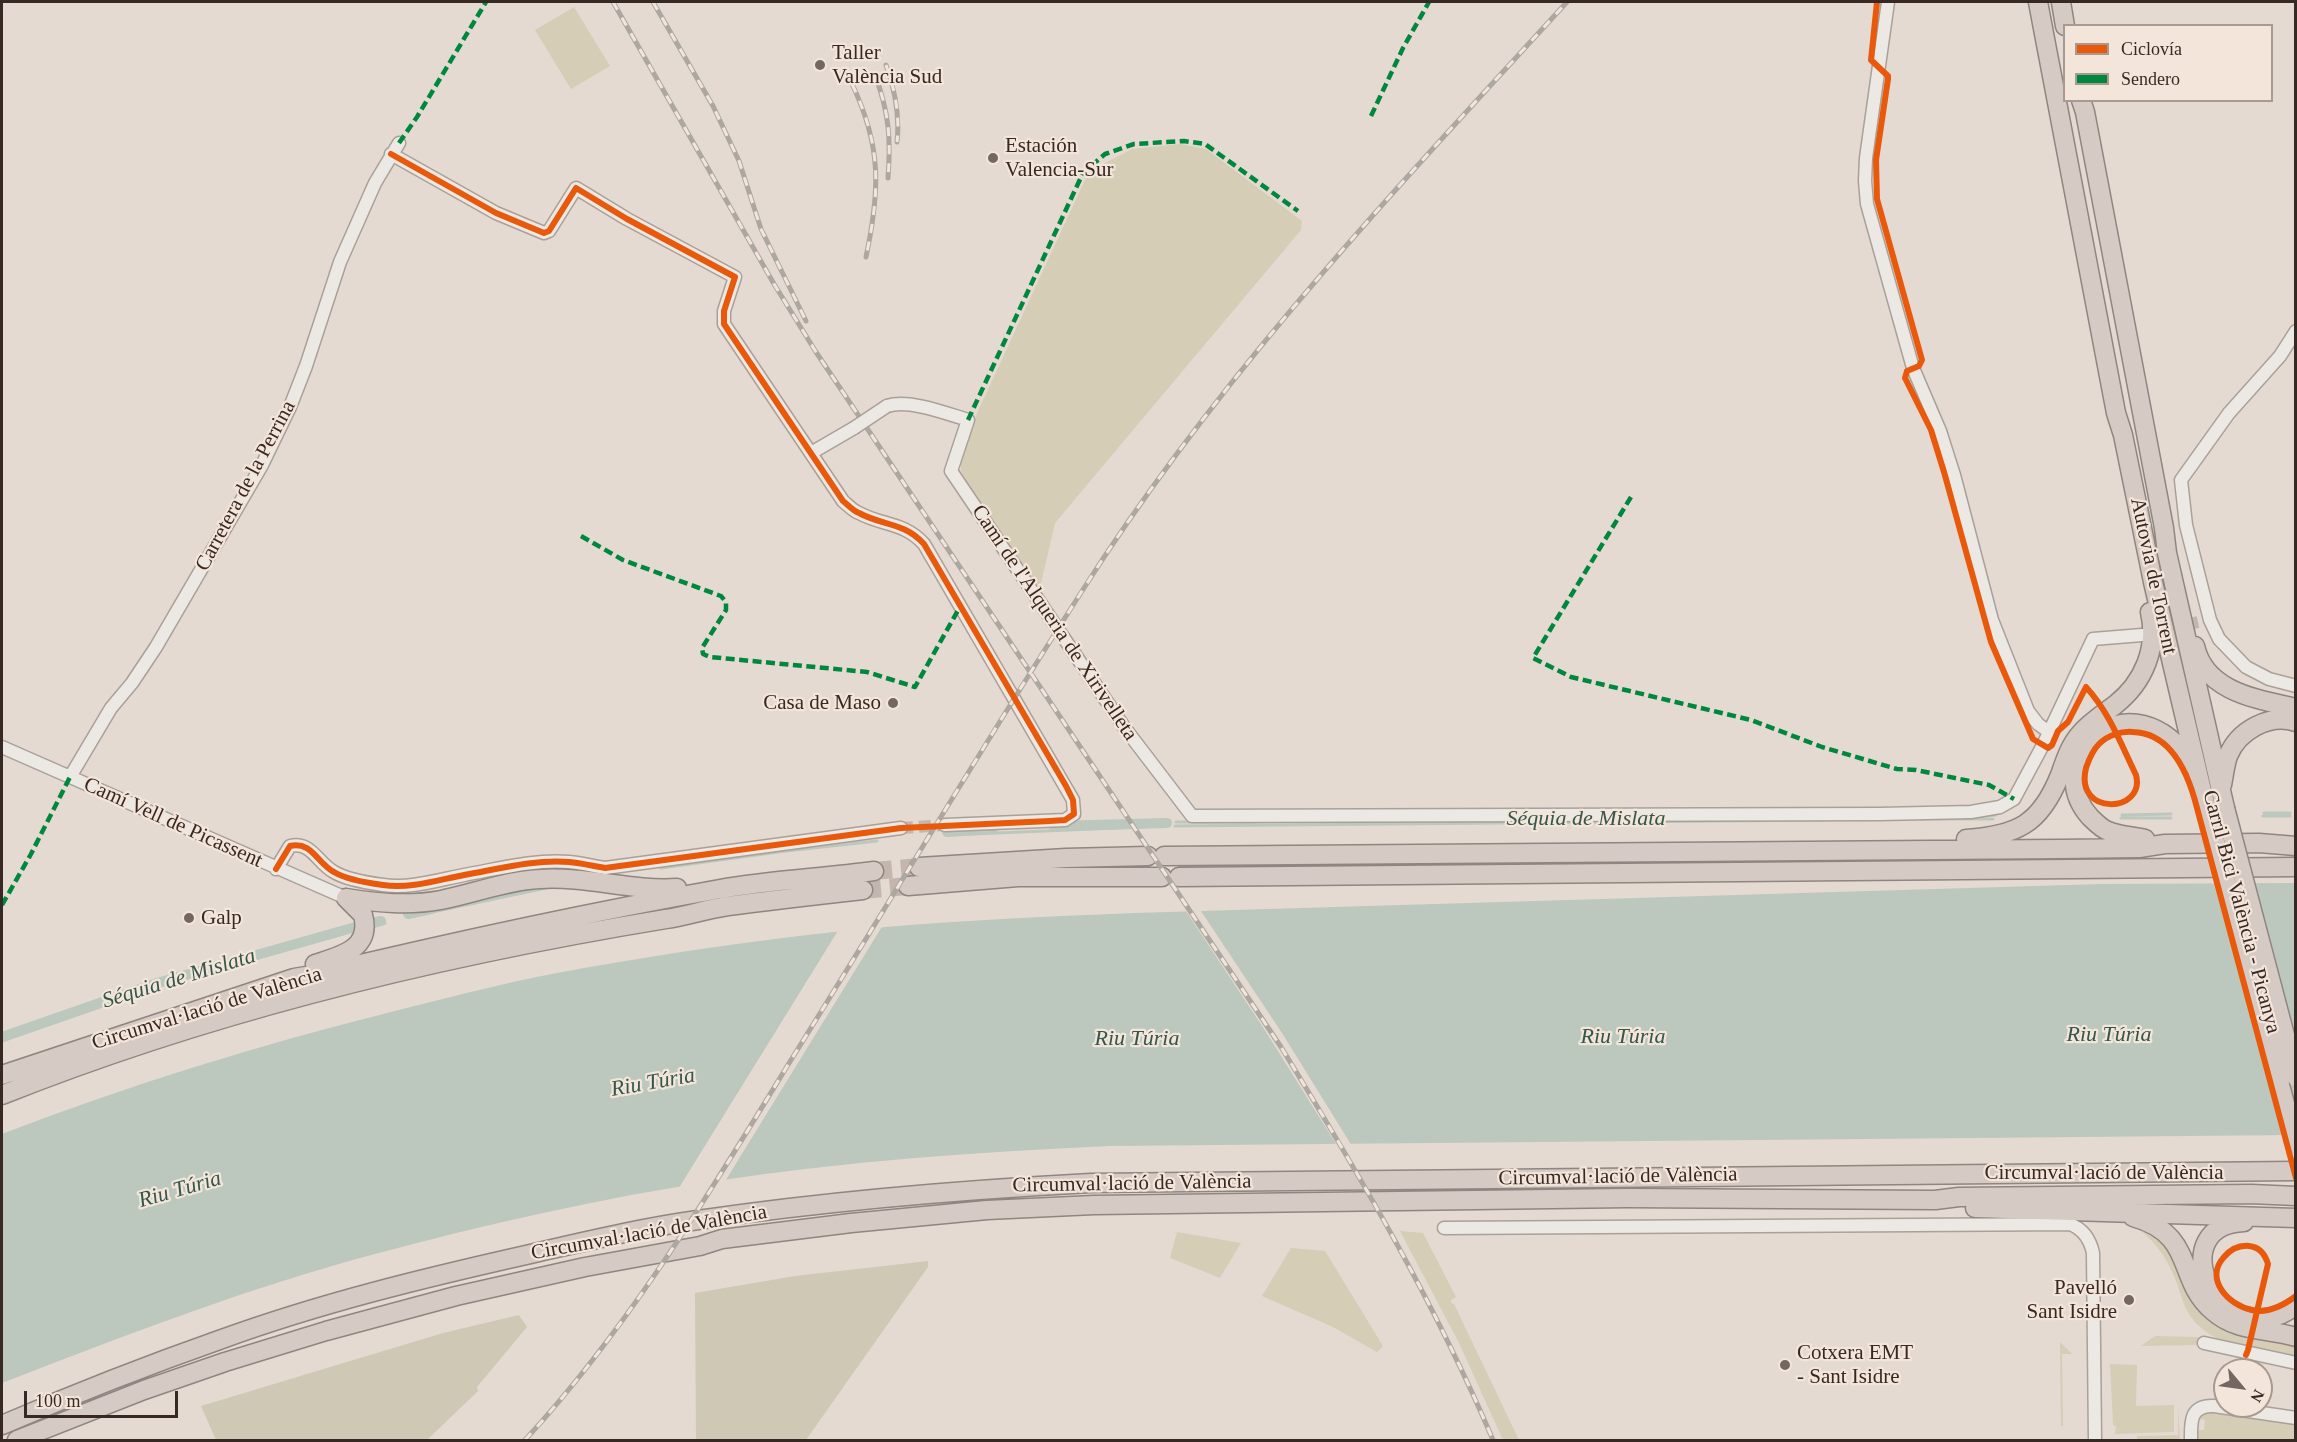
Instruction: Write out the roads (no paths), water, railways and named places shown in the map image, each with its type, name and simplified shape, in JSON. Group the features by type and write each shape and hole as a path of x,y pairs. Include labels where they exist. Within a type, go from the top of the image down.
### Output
{"highway":[{"name":"Autovia de Torrent","path":"2038,2 2116,413 2123,435 2153,582 2197,771 2217,803 2295,1077"},
{"path":"2061,2 2065,24"},
{"path":"2070,2 2074,24"},
{"name":"Autovia de Torrent","path":"2084,104 2164,528 2166,553 2217,803 2295,1145"},
{"path":"1926,849 1949,840 2008,833 2026,824 2041,810 2052,794 2068,754 2079,736 2130,691 2142,676 2152,641 2152,623 2115,439 2116,413"},
{"path":"2164,528 2174,550 2197,654 2211,676 2235,693 2295,708"},
{"path":"2217,803 2228,756 2247,731 2275,720 2295,722"},
{"path":"2165,844 2107,831 2095,822 2076,797 2076,770 2080,757 2096,734 2108,727 2123,723 2138,723 2160,730 2174,740 2197,771"},
{"path":"2259,843 2295,833"},
{"path":"919,867 1066,858 1156,856 2128,848 2165,844 2259,843 2295,846"},
{"path":"908,886 1018,877 2295,867"},
{"name":"Circumval·lació de València","path":"2,1095 118,1052 324,991 483,952 700,913 723,898 874,872"},
{"path":"345,898 382,903 417,903 536,879 558,878 652,888 697,887 723,898"},
{"name":"Circumval·lació de València","path":"2,1075 294,978 474,937 613,908 723,898 863,890"},
{"path":"294,978 315,964 353,949 360,942 364,932 363,915 345,898"},
{"name":"Circumval·lació de València","path":"2,1425 220,1339 330,1305 446,1273 580,1242 695,1220 845,1201 977,1189 1091,1183 2295,1171"},
{"path":"2251,1194 2270,1188 2295,1187"},
{"name":"Circumval·lació de València","path":"17,1440 144,1390 326,1331 456,1296 585,1267 700,1246 722,1239 851,1223 976,1211 1094,1205 1616,1198 1935,1200 1982,1197 2251,1194 2295,1196"},
{"path":"1935,1200 1961,1208 2293,1218"},
{"path":"2117,1213 2144,1220 2166,1232 2180,1250 2198,1295 2213,1311 2231,1323 2248,1329 2295,1337"},
{"path":"2293,1218 2233,1223 2217,1229 2206,1241 2203,1256 2213,1294 2223,1306 2239,1315 2258,1318 2279,1316 2295,1306"},
{"path":"200,1348 222,1347 321,1316 396,1297 687,1240 722,1239"}],"street":[{"path":"1888,2 1866,158 1867,204 1913,368 1940,431 1954,475 1992,620 2028,711 2038,724 2049,732 2093,639 2142,634"},
{"name":"Carretera de la Perrina","path":"70,777 111,708 132,683 156,647 262,465 302,376 340,262 375,183 395,149 496,213 544,233 549,231 576,188 627,219 735,277 724,311 724,324 811,453"},
{"path":"2295,331 2280,356 2229,413 2181,480 2186,525 2204,621 2246,667 2269,679 2295,686"},
{"name":"Camí de l'Alqueria de Xirivelleta","path":"811,453 887,406 897,403 968,420 951,471 1124,727 1192,816 1971,812 2000,807 2014,800 2049,732"},
{"path":"811,453 843,501 859,514 899,526 915,534 924,544 1073,800 1074,814 1065,820 945,825"},
{"name":"Camí Vell de Picassent","path":"2,747 345,898"},
{"path":"276,869 290,846 296,845 314,852 326,867 336,874 382,885 422,884 531,864 568,862 605,868 901,828"},
{"path":"1444,1228 2070,1224 2082,1231 2093,1253 2095,1440 2106,1440"},
{"path":"2204,1343 2295,1363"},
{"path":"2192,1440 2191,1421 2193,1415 2202,1407 2214,1406 2295,1418"}],"water":[{"name":"Riu Túria","path":"2295,883 2295,1135 1109,1146 961,1154 814,1168 673,1188 587,1204 459,1232 375,1254 233,1297 2,1383 2,1134 98,1099 243,1052 439,1000 560,972 681,952 811,935 989,920 1135,913 2102,884"}],"waterway":[{"name":"Séquia de Mislata","path":"2264,813 2290,813"},
{"name":"Séquia de Mislata","path":"2122,815 2171,814"},
{"name":"Séquia de Mislata","path":"1983,816 1996,815"},
{"name":"Séquia de Mislata","path":"2263,816 2290,816"},
{"name":"Séquia de Mislata","path":"2121,818 2171,818"},
{"name":"Séquia de Mislata","path":"1902,819 1993,819"},
{"name":"Séquia de Mislata","path":"1175,826 1826,820"},
{"name":"Séquia de Mislata","path":"1176,822 1256,822"},
{"name":"Séquia de Mislata","path":"1054,826 1167,823"},
{"path":"948,835 1166,826"},
{"name":"Séquia de Mislata","path":"947,832 993,829"},
{"name":"Séquia de Mislata","path":"661,868 877,841"},
{"name":"Séquia de Mislata","path":"409,917 546,888"},
{"name":"Séquia de Mislata","path":"408,914 431,909"},
{"name":"Séquia de Mislata","path":"372,923 381,921"},
{"name":"Séquia de Mislata","path":"372,927 385,923"},
{"name":"Séquia de Mislata","path":"2,1037 157,983 359,926"},
{"name":"Séquia de Mislata","path":"2,1041 157,987 356,930"}],"tunnel":[{"path":"2157,631 2198,622"},
{"path":"901,828 945,825"},
{"path":"874,871 919,867"},
{"path":"863,890 908,886"}],"railway":[{"path":"613,2 774,284 816,352 1281,1047 1339,1143 1421,1289 1493,1440"},
{"path":"653,2 713,106 739,161 761,229 806,321"},
{"path":"525,1440 599,1351 667,1257 1010,705 1137,509 1193,432 1313,284 1567,2"},
{"path":"886,65 896,103 897,142"},
{"path":"875,75 888,126 888,178"},
{"path":"852,84 869,128 876,169 874,211 866,257"}],"place":[{"name":"Taller València Sud","path":"820,65"},
{"name":"Estación Valencia-Sur","path":"993,158"},
{"name":"Casa de Maso","path":"893,703"},
{"name":"Galp","path":"189,918"},
{"name":"Pavelló Sant Isidre","path":"2129,1300"},
{"name":"Cotxera EMT - Sant Isidre","path":"1785,1365"}]}
